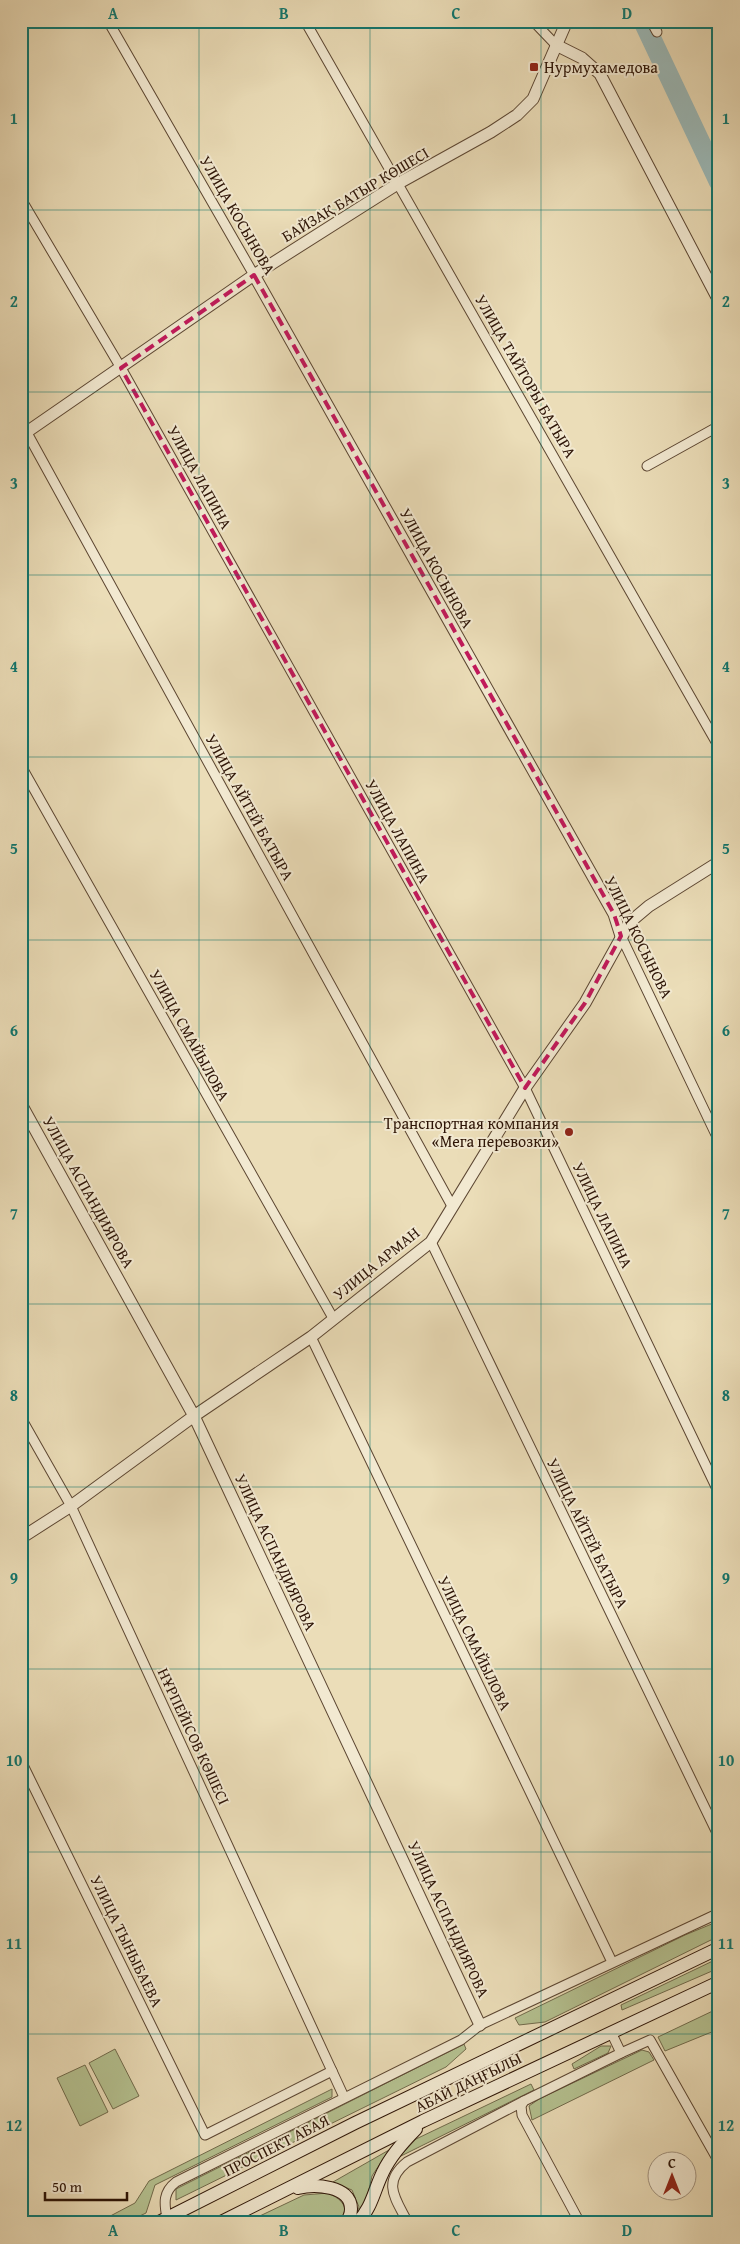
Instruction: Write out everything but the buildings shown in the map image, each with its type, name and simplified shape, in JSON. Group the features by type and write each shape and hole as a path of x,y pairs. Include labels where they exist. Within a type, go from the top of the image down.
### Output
{"main road":[{"name":"АБАЙ ДАҢҒЫЛЫ","path":"355,2123 719,1948"},
{"name":"АБАЙ ДАҢҒЫЛЫ","path":"219,2223 423,2122 719,1982"},
{"path":"357,2223 366,2215 391,2157 423,2122"},
{"name":"ПРОСПЕКТ АБАЯ","path":"162,2220 355,2123"},
{"path":"276,2195 306,2186 330,2188 342,2193 352,2206 351,2214 345,2223"}],"street":[{"name":"УЛИЦА КОСЫНОВА","path":"108,21 614,914 621,936 719,1141"},
{"name":"УЛИЦА ТАЙТОРЫ БАТЫРА","path":"305,21 719,747"},
{"path":"533,21 556,45 582,58 600,74 719,301"},
{"name":"БАЙЗАҚ БАТЫР КӨШЕСІ","path":"23,430 121,368 254,276 399,184 491,132 517,115 533,99 567,21"},
{"path":"651,21 657,32"},
{"name":"УЛИЦА ЛАПИНА","path":"21,199 121,368 525,1088 719,1493"},
{"path":"647,466 719,426"},
{"name":"УЛИЦА АЙТЕЙ БАТЫРА","path":"23,430 452,1206"},
{"name":"УЛИЦА СМАЙЫЛОВА","path":"21,766 333,1318"},
{"name":"УЛИЦА АРМАН","path":"21,1538 71,1506 194,1416 310,1337 431,1242 525,1088 585,1003 630,922 649,906 719,862"},
{"name":"УЛИЦА АСПАНДИЯРОВА","path":"21,1104 194,1416 480,2025"},
{"name":"УЛИЦА АЙТЕЙ БАТЫРА","path":"431,1242 719,1837"},
{"name":"УЛИЦА СМАЙЫЛОВА","path":"310,1337 612,1962"},
{"name":"НҰРПЕЙІСОВ КӨШЕСІ","path":"21,1418 71,1506 344,2097"},
{"name":"УЛИЦА ТЫНЫБАЕВА","path":"21,1761 206,2136 332,2070"},
{"path":"162,2220 164,2201 170,2186 176,2182 461,2040 480,2025 719,1913"},
{"path":"611,2032 621,2054"},
{"path":"408,2223 394,2195 392,2186 393,2177 407,2162 524,2101 650,2040 719,2162"},
{"path":"524,2101 521,2106 522,2115 580,2223"}],"highlighted area":[{"path":"254,275 614,914 621,936 585,1003 525,1088 121,368"}],"green space":[{"path":"719,1921 719,1936 545,2022 519,2025 515,2018 685,1935"},
{"path":"719,1958 719,1968 622,2010 621,2005"},
{"path":"719,2008 719,2029 665,2051 658,2037"},
{"path":"464,2044 466,2049 446,2067 176,2200 176,2189"},
{"path":"601,2046 611,2046 608,2053 574,2069 572,2064"},
{"path":"115,2049 139,2096 113,2109 89,2063"},
{"path":"642,2050 649,2052 654,2060 532,2120 529,2106 539,2099"},
{"path":"85,2065 108,2112 80,2126 57,2078"},
{"path":"531,2084 534,2090 399,2157 416,2139"},
{"path":"332,2089 332,2097 155,2185 146,2213 125,2223 97,2223 135,2203 149,2181"},
{"path":"389,2150 372,2176 365,2207 355,2216 359,2207 352,2190 333,2182"},
{"path":"328,2193 341,2202 346,2216 331,2223 245,2223 304,2195"}],"waterway":[{"path":"643,21 719,182"}],"place":[{"name":"Нурмухамедова","path":"534,67"},
{"name":"Транспортная компания «Мега перевозки»","path":"569,1132"}]}
